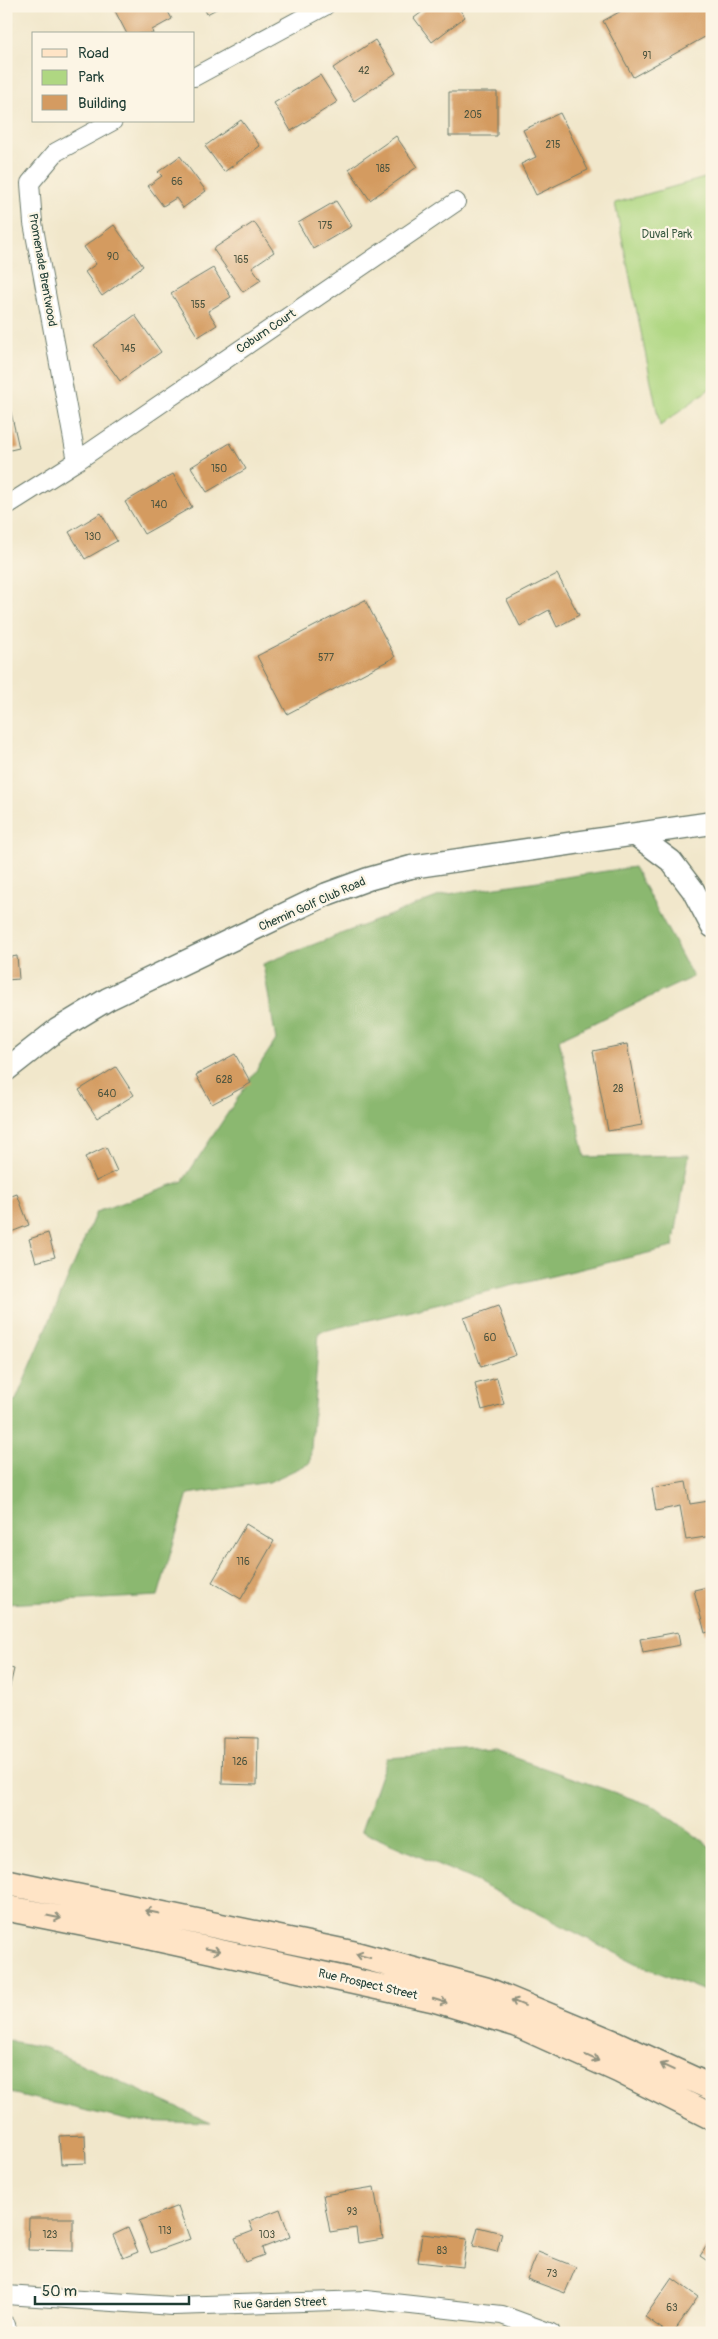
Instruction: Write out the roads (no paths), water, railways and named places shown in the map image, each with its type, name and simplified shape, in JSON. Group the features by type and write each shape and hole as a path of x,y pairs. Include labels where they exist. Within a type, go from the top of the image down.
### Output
{"main road":[{"name":"Rue Prospect Street","path":"6,1882 354,1954 486,1990 616,2044 712,2088"},
{"name":"Rue Prospect Street","path":"6,1908 137,1934 434,1999 517,2024 620,2070 712,2117"}],"street":[{"path":"195,76 325,6"},
{"name":"Promenade Brentwood","path":"77,461 33,223 30,183 56,152 111,122"},
{"name":"Coburn Court","path":"6,506 77,461 456,202"},
{"name":"Chemin Golf Club Road","path":"6,1070 57,1030 108,999 327,894 368,878 411,867 712,823"},
{"path":"636,835 671,861 693,890 712,926"},
{"name":"Rue Garden Street","path":"6,2294 173,2306 366,2300 502,2314 551,2333"},
{"path":"6,2325 8,2333"}],"park label":[{"name":"Duval Park","path":"667,234"}]}
